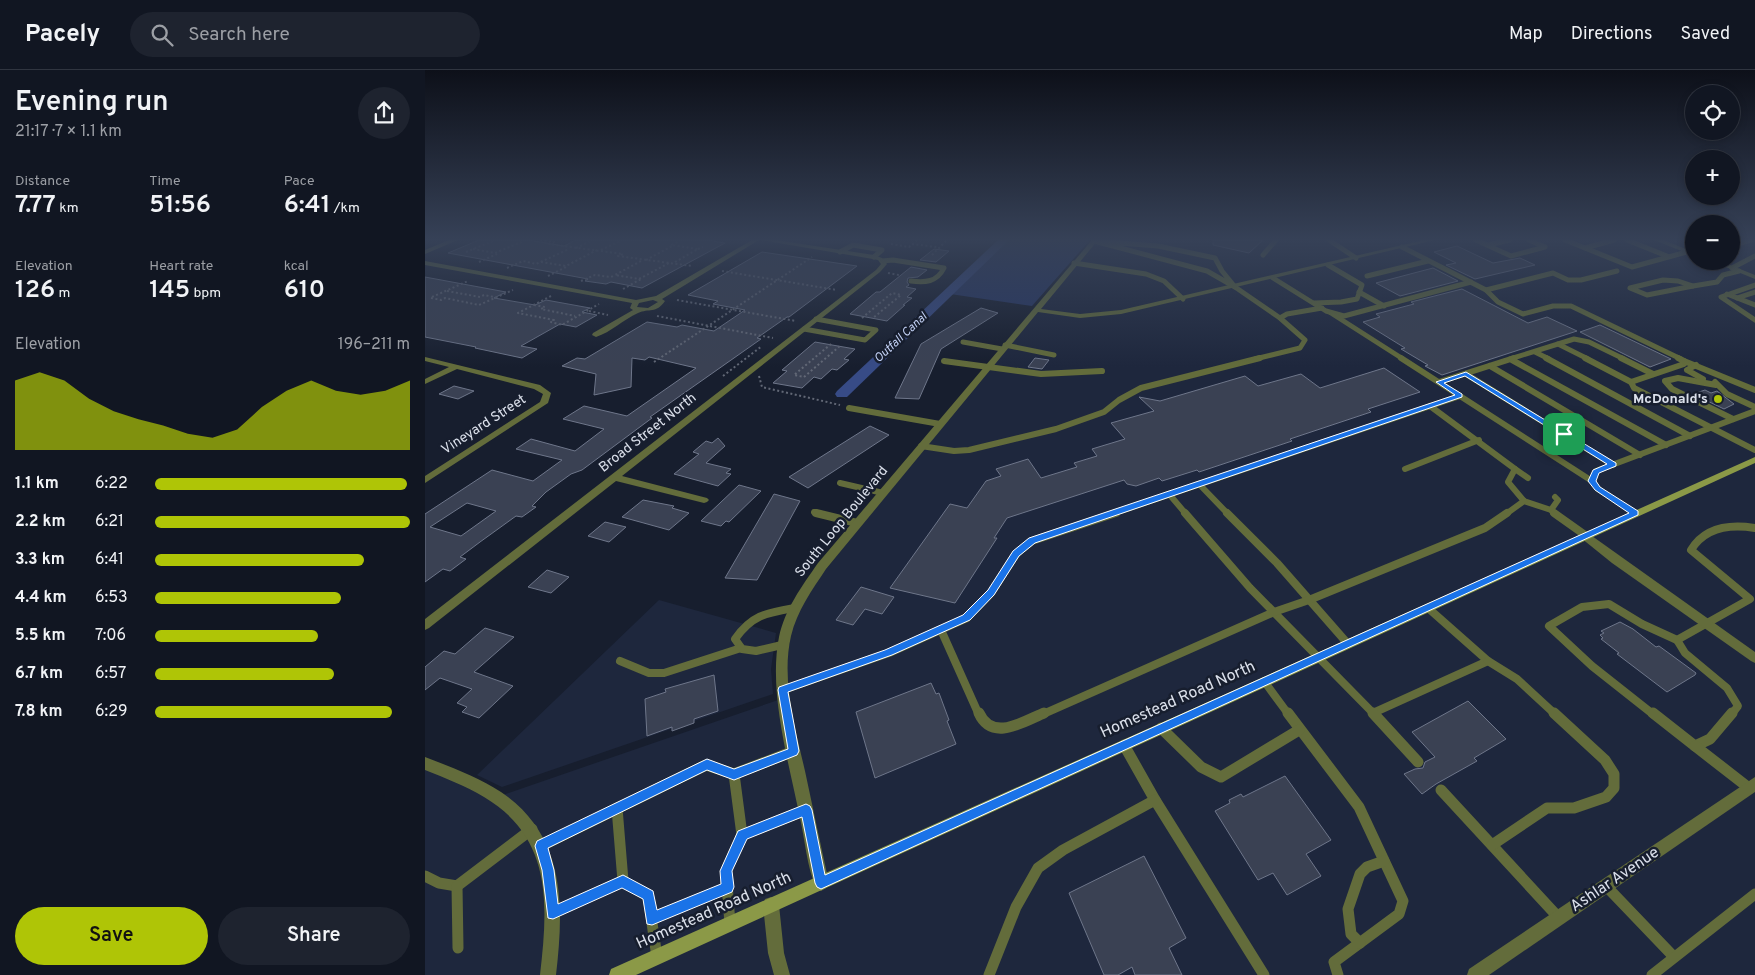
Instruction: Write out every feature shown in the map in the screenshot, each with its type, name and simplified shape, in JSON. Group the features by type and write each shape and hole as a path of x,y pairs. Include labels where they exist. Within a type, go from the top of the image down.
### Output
{"main road":[{"name":"Homestead Road North","path":"617,975 1585,535 1755,460"}],"street":[{"path":"530,282 636,302 649,298 658,298 684,282"},
{"name":"Broad Street North","path":"425,625 864,282"},
{"name":"South Loop Boulevard","path":"821,883 783,690 781,668 782,645 794,608 822,566 1058,282"},
{"path":"1035,310 1095,316 1183,299 1255,282"},
{"path":"596,334 637,310 656,307 661,303 658,298"},
{"path":"636,302 632,306 637,310"},
{"name":"Vineyard Street","path":"425,359 537,387 547,393 544,403 425,480"},
{"path":"425,382 455,367"},
{"path":"614,477 704,500"},
{"path":"1585,535 1755,658"},
{"path":"425,763 497,797 518,813 532,830 541,846 548,870 553,913 553,933 548,975"},
{"name":"Ashlar Avenue","path":"1475,975 1752,786"},
{"path":"771,905 777,953 782,975"}],"lane":[{"path":"1165,282 1183,299"},
{"path":"921,446 954,451 969,450 1056,429 1104,412 1119,400 1141,388 1300,348 1305,340 1280,318 1227,282"},
{"path":"1232,282 1235,287"},
{"path":"1280,282 1592,481 1598,489 1635,513"},
{"path":"1315,303 1330,300 1347,303 1357,299 1361,286 1355,282"},
{"path":"1331,313 1344,316 1470,282"},
{"path":"1471,282 1486,290 1498,302 1523,314 1553,306 1571,306 1684,361 1755,390"},
{"path":"1486,290 1517,282"},
{"path":"1651,282 1630,288 1647,295 1716,282"},
{"path":"1675,282 1695,287"},
{"path":"1755,285 1721,297 1755,320"},
{"path":"1359,292 1385,306"},
{"path":"1737,298 1755,292"},
{"path":"1727,294 1755,305"},
{"path":"1280,318 1287,314 1322,308"},
{"path":"804,329 865,340 876,330 816,319"},
{"path":"1439,382 1574,339 1589,342 1653,374"},
{"path":"963,342 1054,355"},
{"path":"1558,344 1631,382 1633,388 1755,450"},
{"path":"1535,352 1690,436"},
{"path":"1512,360 1665,445"},
{"path":"944,361 1041,374 1102,371"},
{"path":"1631,382 1684,364 1684,361"},
{"path":"1696,365 1687,370 1755,407"},
{"path":"1489,366 1641,454"},
{"path":"1714,372 1716,385"},
{"path":"1466,374 1613,465"},
{"path":"1694,375 1665,382 1665,384 1672,390 1733,419"},
{"path":"1678,378 1716,385"},
{"path":"783,690 889,652 967,618 991,593 1016,554 1032,540 1460,396"},
{"path":"1430,406 1479,440 1528,478"},
{"path":"849,408 940,424"},
{"path":"1592,481 1595,471 1755,411"},
{"path":"1405,468 1479,440"},
{"path":"1515,469 1508,482 1524,501 1551,510 1585,535"},
{"path":"840,483 883,493"},
{"path":"1199,484 1277,563 1348,644"},
{"path":"1169,494 1250,588 1319,656 1418,762"},
{"path":"1551,510 1558,500 1555,498"},
{"path":"941,630 982,720 993,728 1008,730 1274,612 1309,600 1485,528 1524,501"},
{"path":"814,512 857,523"},
{"path":"1677,640 1753,598 1701,562 1691,550 1695,540 1716,528 1742,525 1755,528"},
{"path":"1695,746 1710,739 1738,706 1727,688 1685,653 1677,640 1642,624 1609,604 1582,607 1549,626 1592,666 1695,746 1752,786"},
{"path":"741,648 735,639 757,615 794,608"},
{"path":"1428,608 1488,661 1517,679 1605,760 1614,774 1614,788 1606,797 1574,808 1547,808 1492,845"},
{"path":"620,661 649,673 664,672 741,648 756,651 782,645"},
{"path":"1373,714 1488,661"},
{"path":"1264,682 1359,807 1403,901 1399,914 1334,962 1338,975"},
{"path":"1161,728 1201,767 1221,777 1299,730"},
{"path":"1124,745 1155,800 1264,975"},
{"path":"541,846 707,764 734,774 794,751"},
{"path":"730,924 726,871 742,835 734,774"},
{"path":"1441,790 1559,918"},
{"path":"989,975 1016,907 1038,868 1063,850 1155,800"},
{"path":"617,808 623,881"},
{"path":"742,835 806,810"},
{"path":"425,876 439,883 457,886 532,830"},
{"path":"1360,944 1351,934 1348,909 1361,874 1367,867 1384,861"},
{"path":"553,913 623,881"},
{"path":"623,881 648,896 657,957"},
{"path":"457,886 458,948"},
{"path":"1606,886 1674,957"},
{"path":"652,919 728,887"},
{"path":"1652,975 1755,894"}],"path":[{"path":"466,282 431,298 441,300 445,298 479,305 515,289"},
{"path":"579,282 518,313 554,320 551,322 562,324 588,311 608,297 635,282"},
{"path":"655,362 774,282"},
{"path":"790,282 837,290 830,295"},
{"path":"447,291 480,297 484,295 495,297"},
{"path":"860,319 892,293 901,295 870,321"},
{"path":"674,300 796,321 788,327"},
{"path":"533,305 545,307 541,309 577,316"},
{"path":"588,311 610,315"},
{"path":"649,315 772,339"},
{"path":"833,343 794,375 804,377 842,344"},
{"path":"723,376 765,344"},
{"path":"758,365 759,382 762,387 849,408"}],"shaded area":[{"path":"962,282 1053,282 1032,306 950,294"},
{"path":"1060,282 1755,282 1755,975 425,975 425,764 497,797 784,698 783,690 794,608"},
{"path":"659,600 776,633 771,669 773,694 502,787 477,775"}],"building":[{"path":"425,282 453,282 506,292 494,298 535,305 546,300 590,308 582,312 597,315 576,327 560,324 521,346 537,349 522,358 425,337"},
{"path":"612,282 653,282 642,288"},
{"path":"710,282 835,282 757,338 761,339 650,417 652,418 582,470 571,474 546,492 532,506 536,507 522,517 516,516 480,542 460,557 466,559 450,571 443,569 425,582 425,514 492,470 533,481 562,460 516,449 531,439 575,451 604,429 563,419 584,406 627,416 696,368 649,357 645,360 632,358 631,387 594,395 596,374 562,366 577,358 585,359 647,322 677,327 682,325 714,331 745,310 713,304 718,301 688,295","holes":["467,503 496,511 461,536 430,527"]},
{"path":"892,282 907,282 909,285 906,287 916,289 907,297 912,298 887,321 850,314 876,292 880,292"},
{"path":"1379,282 1453,282 1400,296 1376,283"},
{"path":"1462,289 1528,323 1547,317 1577,331 1442,375 1425,366 1428,365 1401,349 1405,348 1363,322 1380,317 1376,314 1414,304 1411,302"},
{"path":"981,308 998,313 941,349 919,399 895,398 921,344"},
{"path":"1600,325 1671,359 1650,367 1580,332"},
{"path":"815,342 855,349 844,359 849,360 837,370 832,369 821,379 814,377 802,388 773,383 787,371 782,370"},
{"path":"1035,358 1049,360 1042,369 1028,367"},
{"path":"1384,368 1420,392 1368,409 1371,412 1290,439 1292,441 1199,472 1197,470 1162,481 1159,478 1136,486 1127,484 1124,480 1007,518 994,538 997,538 955,603 890,588 950,504 967,508 986,481 1001,476 996,469 1028,459 1041,478 1077,467 1074,463 1097,456 1092,449 1125,439 1111,423 1154,411 1139,397 1160,401 1245,376 1258,386 1301,374 1320,388"},
{"path":"454,386 474,391 458,399 439,394"},
{"path":"1705,390 1711,393 1717,391 1734,404 1724,409 1693,394"},
{"path":"870,426 889,435 808,488 789,477"},
{"path":"718,438 725,446 706,463 731,469 726,473 731,474 718,486 674,474 699,454 693,452 706,441 712,443"},
{"path":"739,485 761,491 729,522 726,521 721,526 701,521"},
{"path":"774,494 800,501 757,580 725,578"},
{"path":"643,500 674,506 672,508 689,513 669,530 622,517"},
{"path":"605,522 626,527 609,542 588,536"},
{"path":"547,570 569,577 551,593 528,587"},
{"path":"861,587 894,597 882,614 865,609 853,625 836,620"},
{"path":"1620,622 1633,629 1656,647 1659,646 1696,673 1695,675 1667,692 1617,654 1619,653 1601,639 1603,638 1600,635 1604,633 1601,631"},
{"path":"485,628 514,637 474,672 513,686 479,718 462,712 467,707 457,703 472,689 440,678 425,690 425,667 444,651 455,654"},
{"path":"714,675 718,711 694,719 694,723 672,731 672,727 647,736 645,699 666,692 665,689"},
{"path":"931,683 936,694 939,693 956,744 875,778 856,712"},
{"path":"1468,701 1506,739 1474,758 1477,761 1422,794 1404,774 1423,768 1425,762 1435,757 1412,732"},
{"path":"1285,776 1331,840 1306,854 1321,876 1287,895 1273,873 1258,880 1215,811 1230,803 1229,800 1241,794 1243,797"},
{"path":"1144,856 1186,938 1169,948 1182,975 1135,975 1132,967 1118,975 1104,975 1069,893"}],"waterway":[{"name":"Outfall Canal","path":"842,394 960,282"}],"place":[{"name":"McDonald's","path":"1718,399"}],"route":[{"path":"1466,374 1564,434 1613,465 1595,471 1592,481 1598,489 1635,513 821,883 806,810 742,835 726,871 728,887 652,919 648,896 623,881 553,913 548,870 541,846 707,764 734,774 794,751 783,690 889,652 967,618 991,593 1016,554 1032,540 1460,396 1439,382 1466,374"}]}
